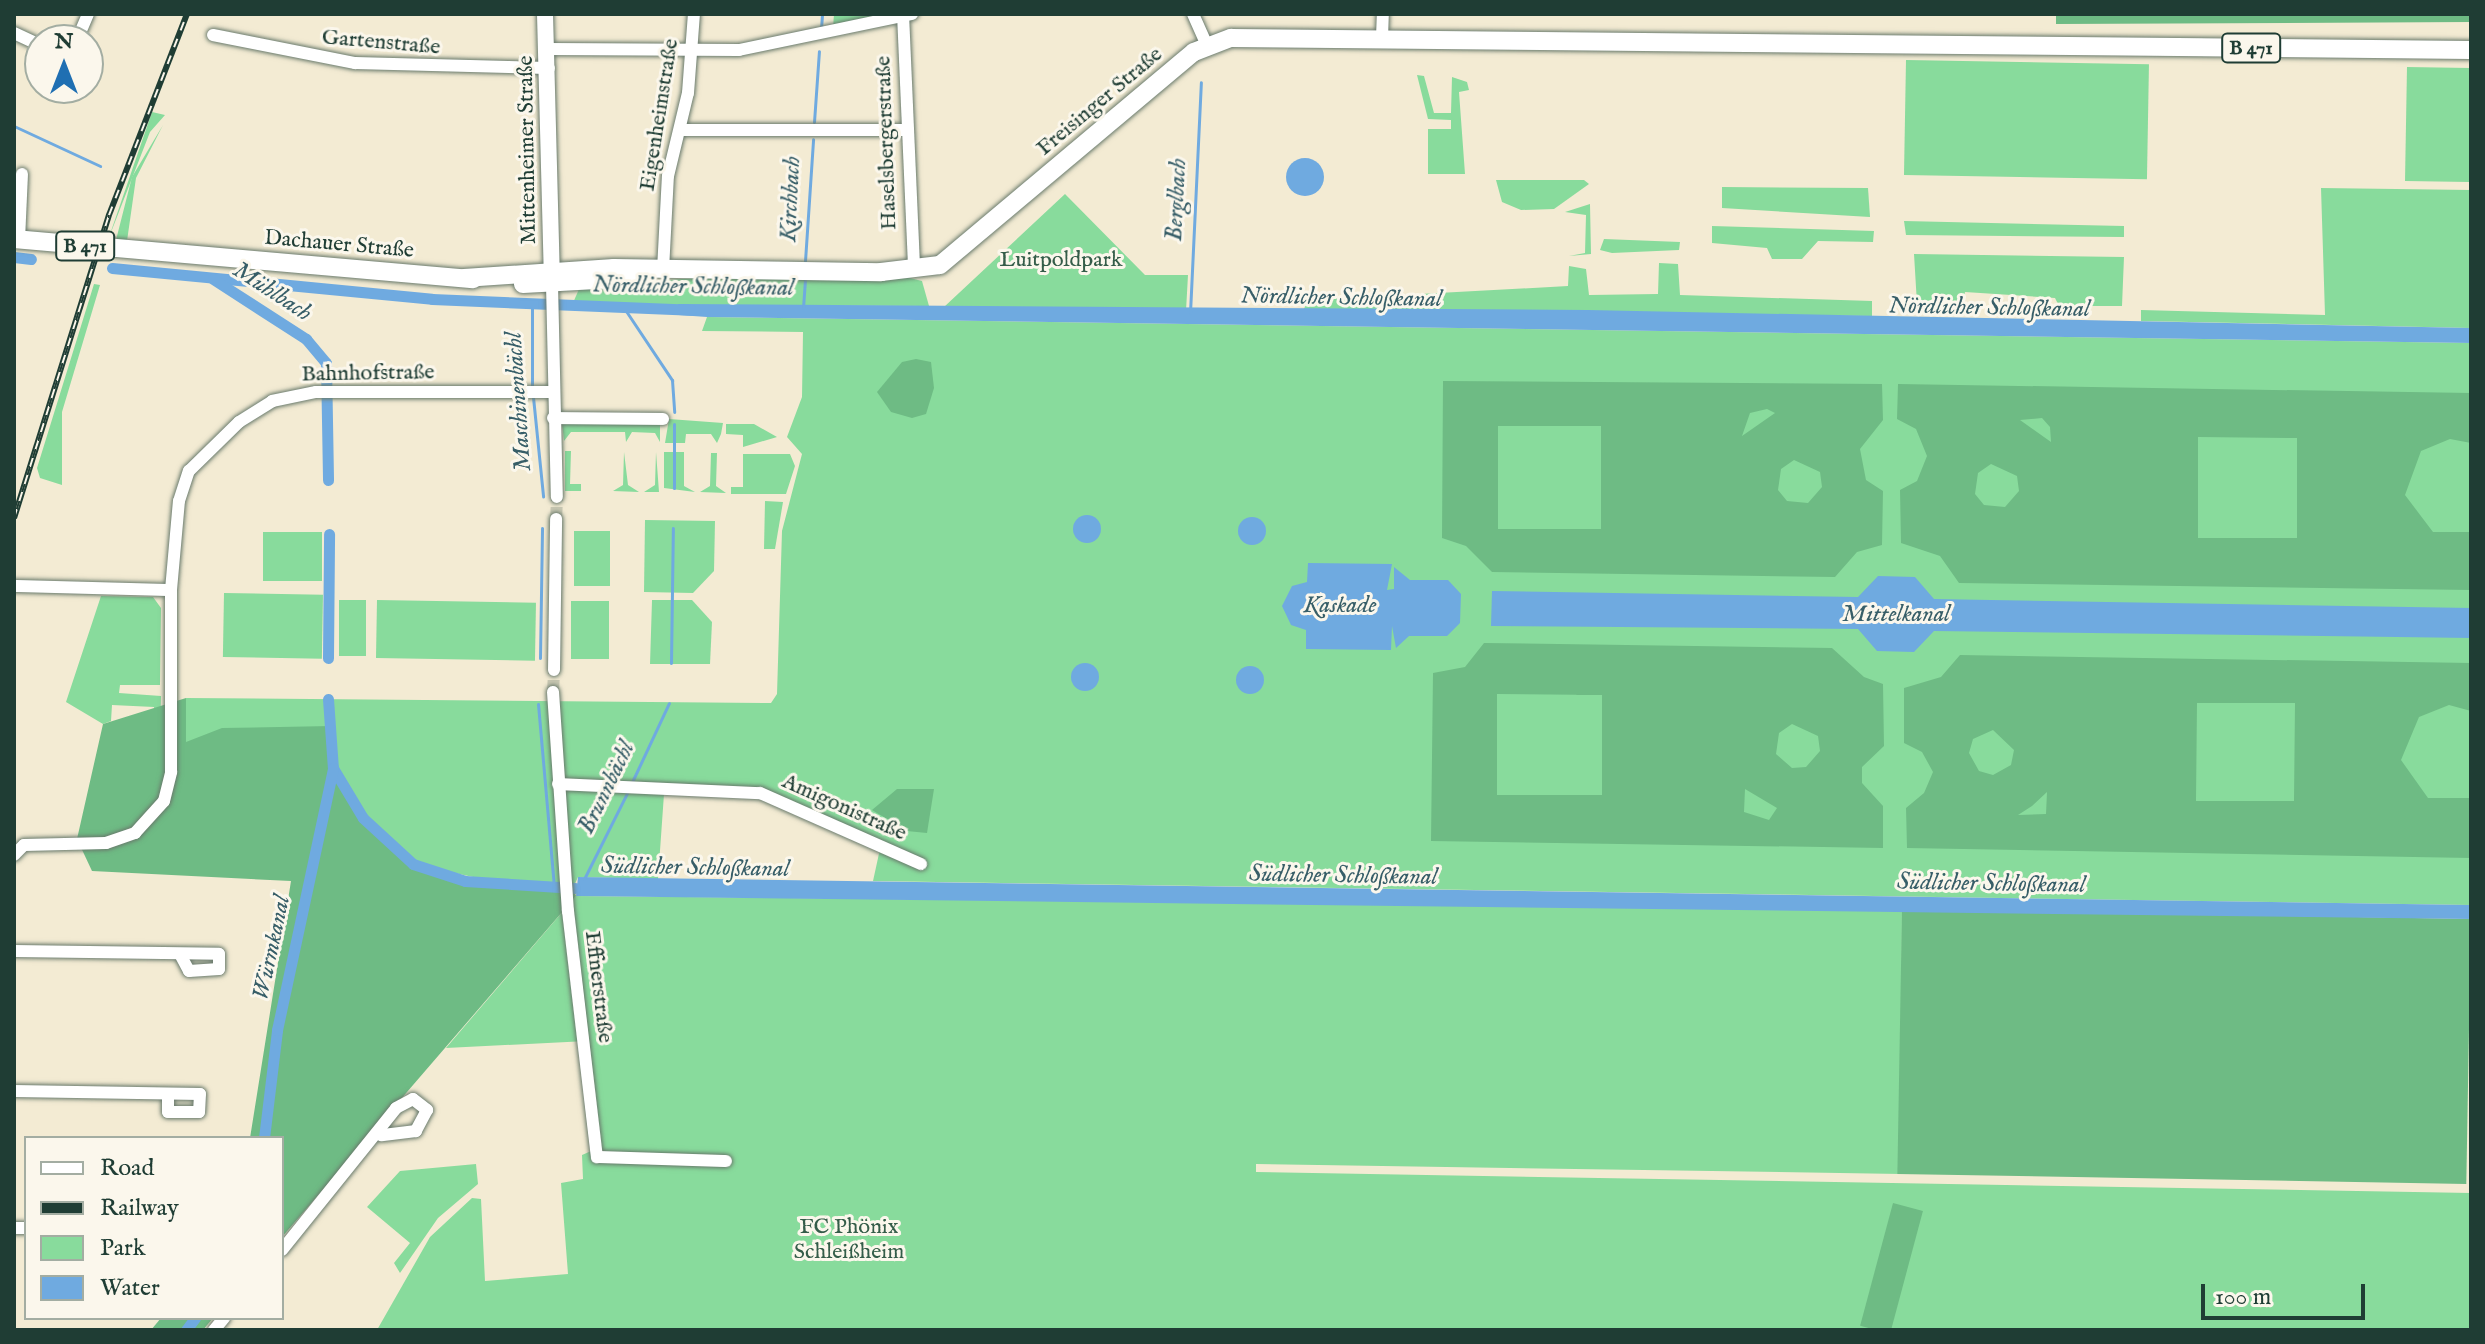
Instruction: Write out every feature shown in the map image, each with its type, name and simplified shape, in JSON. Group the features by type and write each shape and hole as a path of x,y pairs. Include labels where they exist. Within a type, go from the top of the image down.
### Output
{"main road":[{"name":"Mittenheimer Straße","path":"545,14 549,68 552,285"},
{"name":"Freisinger Straße","path":"552,285 663,270 914,270 967,247 1207,46 1244,37 2471,50"},
{"name":"Dachauer Straße","path":"16,240 552,285"}],"street":[{"name":"Eigenheimstraße","path":"663,270 668,176 681,130 693,53 694,14"},
{"path":"1382,38 1383,14"},
{"path":"547,49 693,53 808,41 906,15"},
{"name":"Haselsbergerstraße","path":"906,15 906,130 914,270"},
{"path":"1198,17 1207,46"},
{"name":"Gartenstraße","path":"213,35 355,63 549,68"},
{"path":"681,130 906,130"},
{"name":"Dachauer Straße","path":"16,240 22,174"},
{"path":"552,285 546,392 553,418 557,497"},
{"name":"Bahnhofstraße","path":"14,855 24,845 106,843 135,833 164,801 171,772 171,590 175,522 189,471 258,408 316,392 546,392"},
{"path":"553,418 663,419"},
{"path":"554,670 556,519"},
{"path":"14,586 171,590"},
{"name":"Effnerstraße","path":"553,692 567,899 597,1157 726,1161"},
{"name":"Amigonistraße","path":"558,784 760,793 921,864"},
{"path":"14,951 180,954"},
{"path":"14,1091 168,1094"},
{"path":"284,1248 381,1135"}],"green space":[{"path":"834,14 886,14 833,28"},
{"path":"2056,14 2471,14 2471,22 2056,24"},
{"path":"1906,60 2149,64 2147,179 1904,175"},
{"path":"2407,67 2471,68 2469,182 2405,181"},
{"path":"1417,75 1424,76 1434,113 1451,113 1452,77 1467,82 1469,90 1459,92 1465,174 1428,174 1428,129 1451,129 1451,120 1428,119"},
{"path":"152,112 165,115 150,132 108,240"},
{"path":"163,125 136,178 127,241 116,240 132,177"},
{"path":"1496,180 1584,180 1589,184 1554,209 1521,210 1502,202"},
{"path":"1722,187 1868,188 1870,217 1722,208"},
{"path":"2321,188 2471,190 2471,328 2141,321 2141,310 2325,315"},
{"name":"Luitpoldpark","path":"1065,194 1145,275 1188,275 1186,311 944,307"},
{"path":"1590,204 1591,254 1569,256 1585,253 1586,215 1565,212"},
{"path":"1904,221 2124,226 2124,237 1906,235"},
{"path":"1712,226 1874,231 1873,242 1818,241 1802,259 1772,259 1767,248 1712,243"},
{"path":"1604,239 1680,242 1679,250 1612,253 1600,250"},
{"path":"1914,254 2124,257 2122,306 2059,306 2055,298 1965,292 1963,303 1917,304"},
{"path":"1659,263 1678,264 1680,295 1872,301 1872,316 1302,312 1309,300 1568,286 1569,266 1586,269 1589,295 1658,294"},
{"path":"707,277 910,278 922,281 929,306 572,305 580,287"},
{"path":"94,284 100,285 62,412 62,485 40,478 37,468"},
{"path":"707,317 2471,343 2471,905 873,881 880,849 757,795 664,794 658,879 578,877 573,888 524,888 413,864 363,818 333,768 186,742 186,698 771,703 777,694 782,531 802,454 787,437 802,397 803,332 702,331"},
{"path":"916,359 931,362 934,388 926,414 912,418 891,412 877,392 902,362"},
{"path":"1443,381 1882,384 1883,420 1860,449 1866,480 1883,491 1882,545 1857,552 1835,577 1492,572 1466,546 1442,538","holes":["1767,409 1775,413 1742,436 1750,413","1498,426 1601,426 1601,529 1498,529","1794,460 1820,472 1822,487 1808,503 1787,501 1778,490 1781,469"]},
{"path":"1898,384 2471,393 2471,443 2450,439 2421,451 2405,495 2433,532 2471,532 2471,590 1959,583 1940,556 1901,543 1900,490 1917,481 1927,456 1916,429 1897,419","holes":["2042,418 2050,427 2051,442 2020,420","2198,437 2297,438 2297,538 2198,538","1991,464 2017,476 2019,491 2005,507 1984,505 1975,494 1978,473"]},
{"path":"669,419 723,423 717,443 711,434 686,434 685,443 665,443"},
{"path":"562,423 660,424 660,442 655,433 632,432 626,442 625,432 571,432 564,441"},
{"path":"726,424 754,424 777,437 743,447 743,435 726,434"},
{"path":"565,451 571,451 570,484 581,484 581,491 565,491"},
{"path":"624,452 628,485 639,492 613,491 623,485"},
{"path":"656,452 659,492 644,492 655,485"},
{"path":"664,452 684,452 684,486 695,492 664,488"},
{"path":"711,453 717,453 716,486 726,493 700,492 710,486"},
{"path":"743,454 790,454 795,466 786,494 731,494 731,487 743,487"},
{"path":"765,501 783,502 775,549 764,549"},
{"path":"645,520 715,521 714,571 693,593 644,592"},
{"path":"574,531 610,531 610,586 574,586"},
{"path":"263,532 322,532 322,581 263,581"},
{"path":"224,593 323,595 322,659 223,657"},
{"path":"101,596 153,597 161,608 160,685 120,685 119,693 161,696 160,736 153,736 154,707 112,705 111,721 103,724 66,702"},
{"path":"339,600 366,600 366,656 339,656"},
{"path":"377,600 536,603 535,661 376,658"},
{"path":"652,600 692,600 712,622 710,664 650,664"},
{"path":"571,601 609,601 609,659 571,659"},
{"path":"1484,643 1832,648 1864,677 1883,684 1884,746 1862,767 1862,783 1883,806 1883,848 1431,841 1433,673 1465,667","holes":["1497,694 1602,695 1602,795 1497,795","1792,724 1818,736 1820,751 1806,767 1792,768 1776,754 1779,733","1745,789 1777,808 1769,820 1744,812"]},
{"path":"1960,655 2471,663 2471,711 2449,705 2419,717 2401,760 2428,798 2471,798 2471,858 1907,848 1906,808 1924,793 1933,772 1922,752 1904,743 1904,688 1941,677","holes":["2197,703 2295,703 2294,801 2196,801","1993,730 2014,750 2011,765 1993,775 1979,771 1969,753 1973,739","2047,792 2046,814 2018,815"]},
{"path":"186,698 186,742 222,728 331,726 333,768 363,818 413,864 465,881 573,888 576,896 284,1235 284,1136 250,1136 291,881 92,871 77,839 103,724"},
{"path":"897,789 934,789 927,833 907,831 872,810"},
{"name":"FC Phönix Schleißheim","path":"576,896 1902,909 1901,1174 1256,1164 1256,1172 2471,1193 2471,1330 377,1330 430,1237 472,1198 481,1199 485,1281 568,1274 561,1183 583,1179 582,1155 598,1148 587,1041 446,1048"},
{"path":"1902,909 2471,919 2466,1184 1897,1174"},
{"path":"476,1164 478,1184 438,1218 400,1273 394,1263 410,1243 367,1207 400,1171"},
{"path":"1893,1203 1923,1211 1891,1330 1860,1326"},
{"path":"159,1320 211,1320 203,1330 151,1330"}],"water":[{"path":"1305,158 1318,164 1324,177 1318,190 1305,196 1292,190 1286,177 1292,164"},
{"path":"678,304 1588,310 2471,328 2471,343 707,317 679,315"},
{"path":"1087,515 1097,519 1101,529 1097,539 1087,543 1077,539 1073,529 1077,519"},
{"path":"1252,517 1262,521 1266,531 1262,541 1252,545 1242,541 1238,531 1242,521"},
{"name":"Kaskade","path":"1308,563 1392,564 1387,590 1394,589 1394,567 1410,580 1448,580 1461,594 1460,623 1447,636 1409,636 1396,648 1392,626 1391,650 1306,649 1306,630 1291,625 1282,606 1292,586 1307,582"},
{"name":"Mittelkanal","path":"1878,576 1915,577 1934,599 2471,608 2471,638 1934,631 1914,652 1877,651 1858,629 1491,626 1492,591 1858,597"},
{"path":"1085,663 1095,667 1099,677 1095,687 1085,691 1075,687 1071,677 1075,667"},
{"path":"1250,666 1260,670 1264,680 1260,690 1250,694 1240,690 1236,680 1240,670"},
{"path":"578,877 2471,905 2471,919 576,896"}],"waterway":[{"name":"Kirchbach","path":"821,29 822,14"},
{"name":"Kirchbach","path":"814,122 819,51"},
{"name":"Berglbach","path":"1190,313 1201,82"},
{"path":"14,126 100,166"},
{"name":"Kirchbach","path":"805,261 813,139"},
{"path":"14,257 31,259"},
{"name":"Nördlicher Schloßkanal","path":"112,268 432,299 691,310"},
{"name":"Mühlbach","path":"213,279 306,339 326,363 328,480"},
{"name":"Kirchbach","path":"803,308 805,280"},
{"name":"Maschinenbächl","path":"532,305 532,389"},
{"name":"Brunnbächl","path":"624,308 672,380 674,412"},
{"name":"Maschinenbächl","path":"533,397 543,496"},
{"name":"Brunnbächl","path":"674,424 674,488"},
{"name":"Maschinenbächl","path":"540,658 542,528"},
{"name":"Brunnbächl","path":"671,663 673,528"},
{"name":"Mühlbach","path":"328,658 329,534"},
{"name":"Südlicher Schloßkanal","path":"328,699 333,768 363,818 413,864 465,881 575,888"},
{"name":"Brunnbächl","path":"632,782 669,703"},
{"name":"Maschinenbächl","path":"538,704 554,887"},
{"name":"Würmkanal","path":"264,1136 277,1030 333,768"},
{"name":"Brunnbächl","path":"584,879 627,793"},
{"name":"Würmkanal","path":"186,1330 194,1320"}],"tunnel":[{"path":"556,519 557,497"},
{"path":"553,692 554,670"}],"railway":[{"path":"14,518 109,215 187,14"}]}
